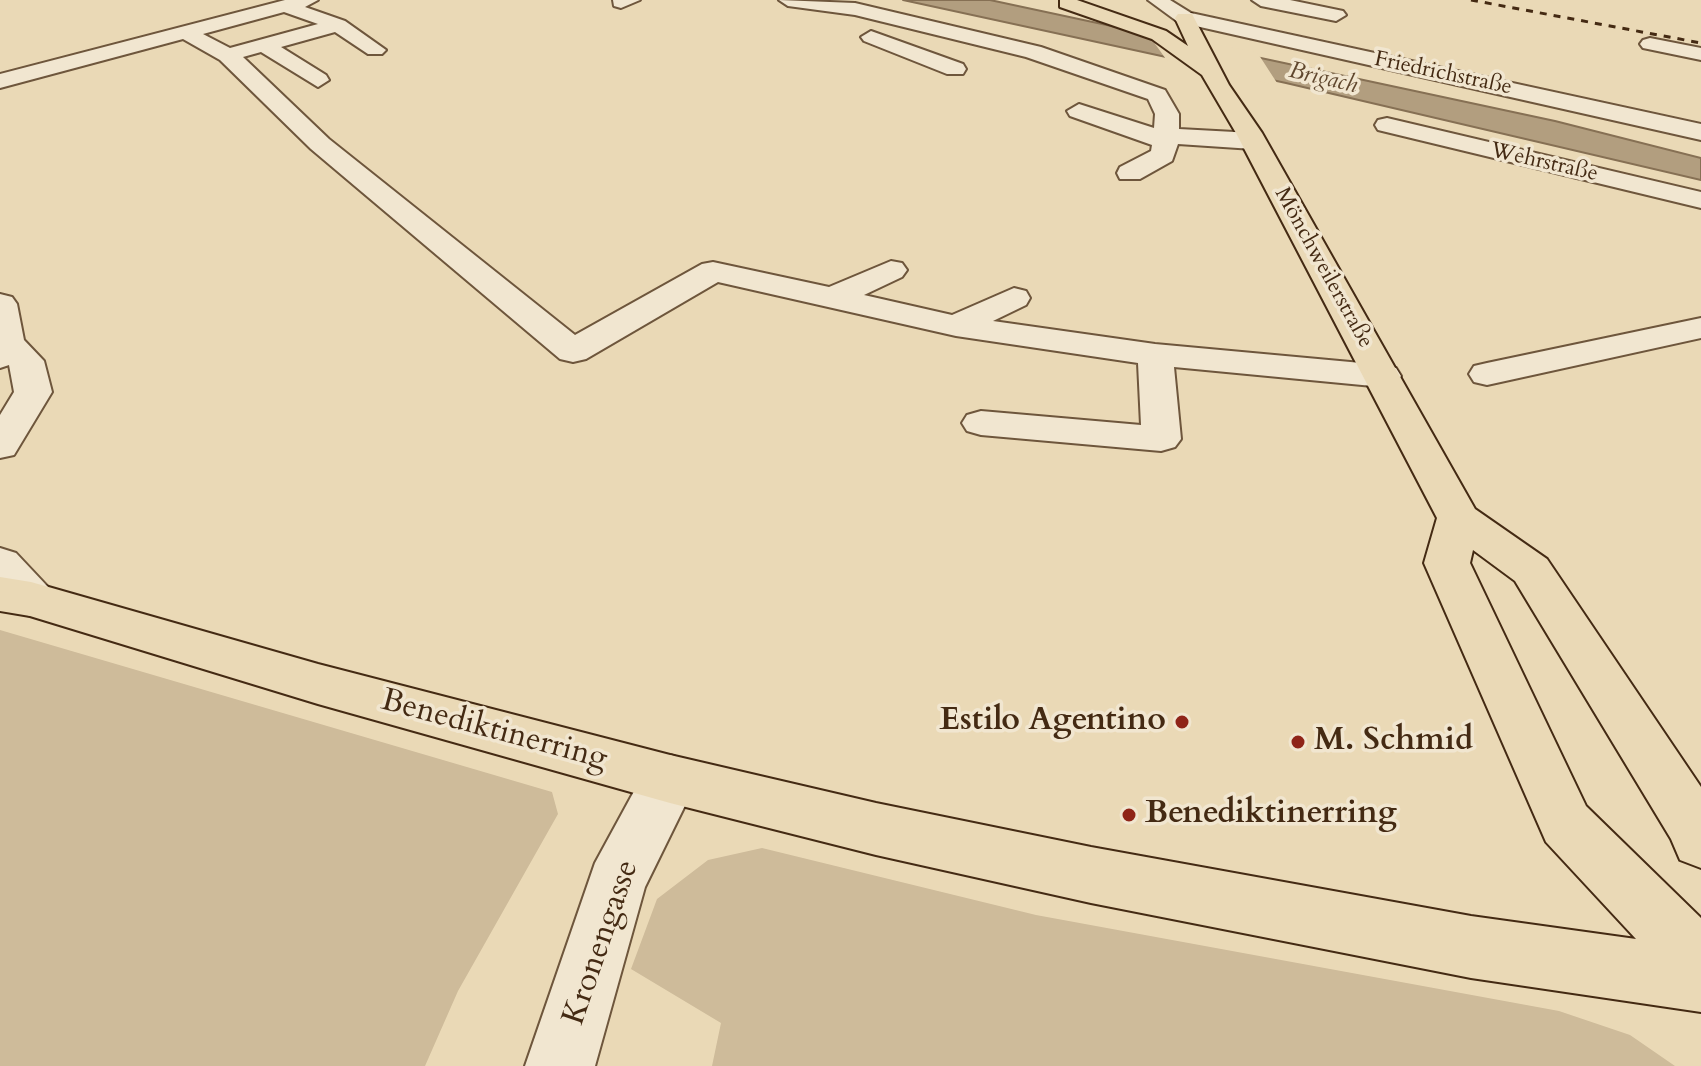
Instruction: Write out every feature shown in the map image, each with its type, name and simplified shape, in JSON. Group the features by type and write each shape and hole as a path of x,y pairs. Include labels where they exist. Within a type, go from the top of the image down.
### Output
{"main road":[{"path":"1111,0 1190,18"},
{"path":"1061,1 1190,18"},
{"path":"1061,1 1159,35 1215,80"},
{"name":"Mönchweilerstraße","path":"1190,18 1215,80 1253,141 1459,518 1531,570 1700,834 1701,842"},
{"path":"1459,518 1447,563 1566,824 1701,962"},
{"name":"Benediktinerring","path":"10,586 318,684 670,779 1091,875 1471,947 1701,980"}],"street":[{"path":"0,81 190,19 231,19 309,0"},
{"path":"787,0 825,19 955,69"},
{"path":"787,0 855,9 1018,48 1157,95 1167,114 1163,155 1130,173"},
{"path":"1157,0 1190,18"},
{"path":"1261,0 1336,15"},
{"path":"285,6 339,19 375,50"},
{"name":"Friedrichstraße","path":"1190,18 1701,132"},
{"path":"190,19 320,144 573,351 713,271 956,326 1155,355 1383,376"},
{"path":"228,55 339,19"},
{"path":"1650,44 1701,54"},
{"path":"264,45 318,80"},
{"path":"1079,111 1166,138 1253,141"},
{"name":"Wehrstraße","path":"1387,125 1701,200"},
{"path":"833,298 891,270"},
{"path":"956,326 1014,298"},
{"path":"0,304 4,350 26,361 33,392 0,446"},
{"path":"1487,374 1701,328"},
{"path":"981,423 1161,439 1155,355"},
{"name":"Kronengasse","path":"560,1066 616,883 670,779"}],"shaded area":[{"path":"0,630 552,792 558,814 458,991 425,1066 0,1066"},
{"path":"762,848 1036,915 1559,1011 1630,1035 1675,1066 712,1066 721,1023 631,969 657,899 708,860"}],"water":[{"name":"Brigach","path":"903,0 990,0 1555,121 1701,158 1701,180 1286,83"}],"pier":[{"path":"1130,27 1257,52 1279,86 1168,62 1153,41"}],"railway":[{"path":"1471,0 1701,43"}],"place":[{"name":"Estilo Agentino","path":"1182,722"},
{"name":"M. Schmid","path":"1298,742"},
{"name":"Benediktinerring","path":"1129,815"}]}
